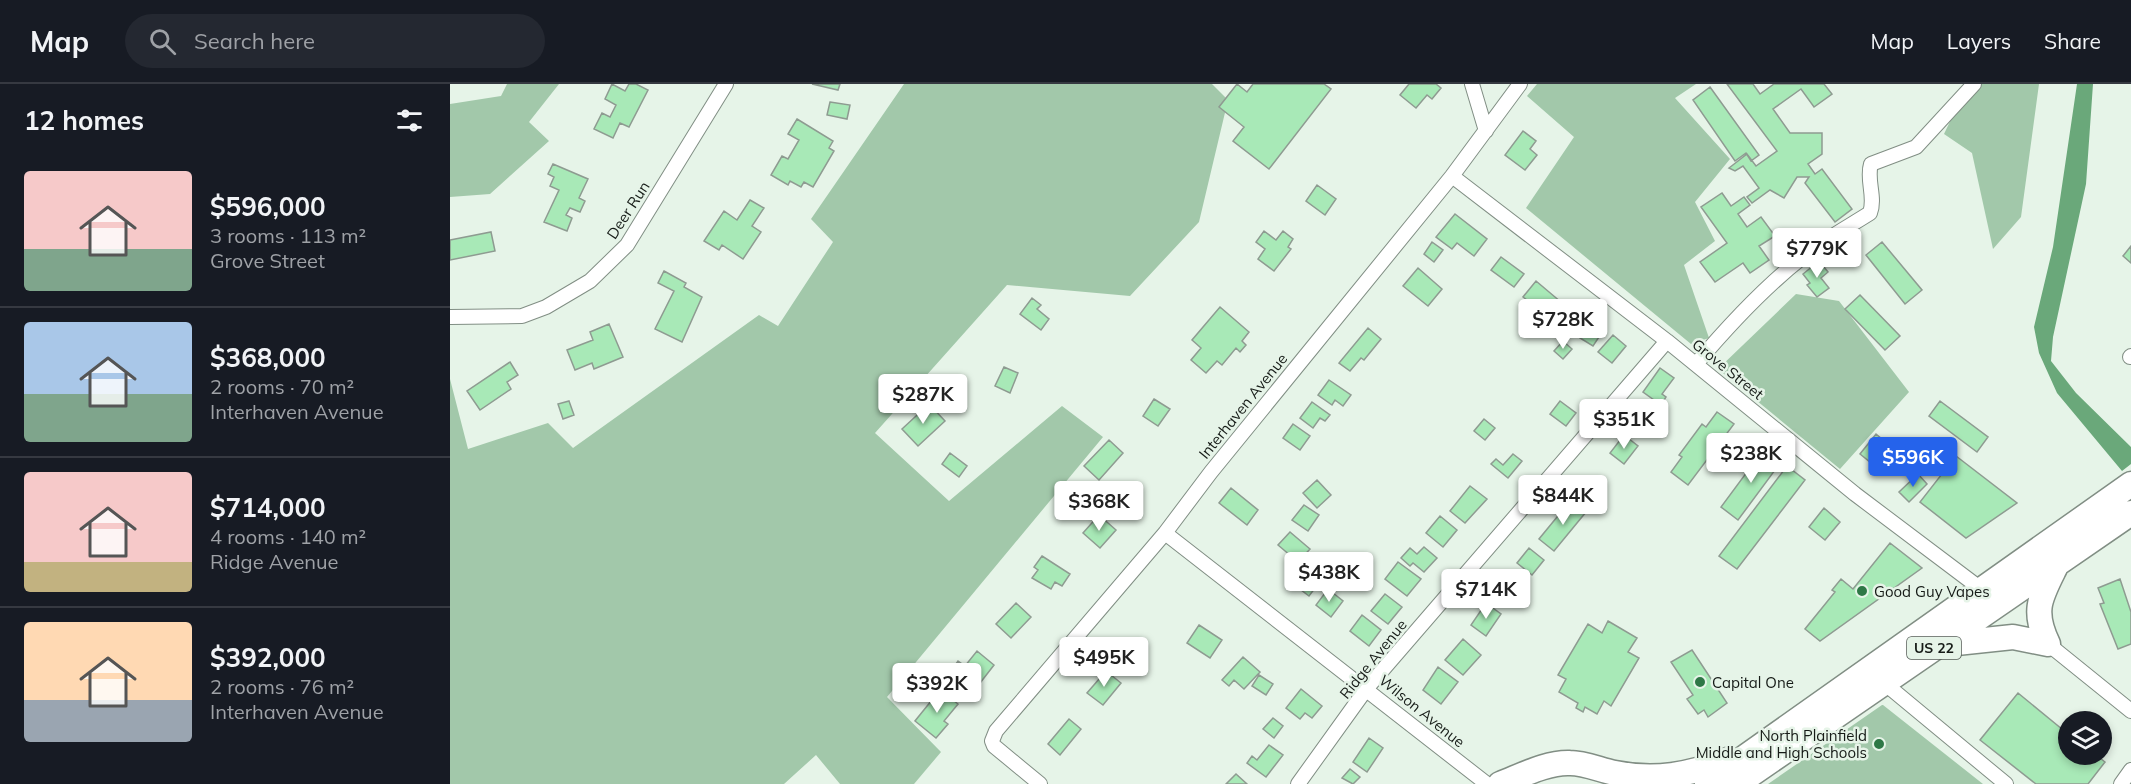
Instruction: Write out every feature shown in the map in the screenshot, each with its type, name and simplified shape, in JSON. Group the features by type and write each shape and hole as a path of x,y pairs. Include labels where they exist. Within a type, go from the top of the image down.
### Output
{"highway":[{"name":"US 22","path":"1707,784 2131,484"},
{"name":"US 22","path":"1737,784 2131,513"},
{"path":"2048,644 2040,628 2038,606 2056,566"},
{"path":"1936,646 1972,639 2013,637 2048,644"},
{"path":"1500,784 1537,776 1571,763 1644,777 1684,775 1740,755 1780,734"}],"street":[{"name":"Deer Run","path":"450,317 522,316 546,307 590,281 627,246 726,84"},
{"path":"1472,84 1486,130"},
{"name":"Interhaven Avenue","path":"1040,784 994,746 992,741 996,731 1165,534 1210,472 1452,176 1520,84"},
{"path":"1696,364 1731,322 1805,255 1870,213 1873,205 1869,172 1871,164 1916,147 1974,84"},
{"name":"Grove Street","path":"1452,176 1667,341 1855,494 1981,590"},
{"name":"Ridge Avenue","path":"1298,784 1367,688 1667,341"},
{"name":"Wilson Avenue","path":"1165,534 1367,688 1487,784"},
{"path":"2048,644 2131,711"},
{"path":"1884,682 2006,784"},
{"path":"2121,784 2131,770"}],"shaded area":[{"path":"507,84 559,84 529,122 549,141 490,194 450,197 450,104 501,96"},
{"path":"904,84 1212,84 1228,100 1199,222 1130,296 1007,285 875,433 949,501 1062,406 1103,437 887,697 941,752 914,784 840,784 816,755 784,784 450,784 450,379 468,449 548,423 573,448 759,315 778,326 833,242 811,219"},
{"path":"1537,84 1696,84 1675,98 1730,159 1695,202 1715,241 1684,265 1709,338 1691,344 1526,208 1574,137 1527,96"},
{"path":"1968,84 2039,84 2021,217 1993,249 1972,153 1944,134"},
{"path":"2077,84 2093,84 2086,184 2053,337 2051,361 2076,393 2131,447 2131,464 2122,471 2057,393 2039,353 2034,327 2053,247"},
{"path":"1796,294 1839,301 1909,392 1840,469 1718,369"},
{"name":"North Plainfield Middle and High Schools","path":"1882,705 1983,784 1768,784"}],"building":[{"path":"612,84 625,91 629,84 636,84 648,90 629,127 620,123 613,138 594,129 602,113 610,117 616,105 605,99"},
{"path":"812,84 840,84 838,90"},
{"path":"1237,84 1247,92 1253,84 1324,84 1331,89 1269,169 1233,141 1244,127 1219,107"},
{"path":"1409,84 1436,84 1441,88 1432,99 1427,95 1416,108 1400,95"},
{"path":"1727,84 1753,84 1760,94 1774,84 1824,84 1832,94 1814,107 1801,89 1773,109 1790,133 1822,133 1822,154 1808,164 1815,174 1822,169 1852,209 1835,222 1805,183 1809,177 1797,177 1784,198 1770,190 1752,203 1747,197 1759,188 1743,166 1735,171 1729,168 1747,154 1756,166 1777,151"},
{"path":"1710,87 1759,155 1751,161 1746,153 1735,161 1693,100"},
{"path":"830,102 850,105 847,119 827,115"},
{"path":"797,119 833,141 829,148 834,151 813,187 804,182 801,187 790,181 788,185 771,175 782,156 788,159 799,140 788,134"},
{"path":"1523,131 1536,141 1530,149 1537,155 1525,170 1505,155"},
{"path":"553,164 588,179 579,198 585,201 580,212 570,208 566,215 572,218 567,231 544,222 559,190 550,186 554,177 548,174"},
{"path":"1317,185 1336,199 1325,215 1306,201"},
{"path":"1722,193 1731,206 1744,197 1750,205 1738,214 1747,227 1761,217 1775,236 1759,246 1769,260 1750,273 1743,263 1715,282 1700,262 1727,243 1701,207"},
{"path":"750,200 764,208 752,226 761,232 743,259 722,245 719,250 704,241 724,211 737,220"},
{"path":"1455,214 1487,239 1474,256 1457,243 1452,249 1436,237"},
{"path":"1264,231 1276,240 1283,231 1293,239 1288,247 1291,249 1274,271 1258,259 1265,249 1256,242"},
{"path":"491,232 495,251 450,260 450,240"},
{"path":"1432,242 1443,250 1434,262 1424,254"},
{"path":"1882,242 1922,290 1905,304 1866,255"},
{"path":"2131,246 2131,263 2123,256"},
{"path":"1501,257 1524,274 1514,287 1491,270"},
{"path":"1819,261 1828,272 1821,278 1829,288 1817,297 1807,285 1810,283 1803,274"},
{"path":"1418,268 1442,289 1428,306 1403,286"},
{"path":"664,271 686,283 684,287 702,297 682,342 655,329 674,291 658,283"},
{"path":"1536,281 1574,313 1562,328 1523,297"},
{"path":"1860,295 1900,336 1885,350 1845,309"},
{"path":"1032,298 1041,305 1037,309 1049,319 1041,330 1020,314"},
{"path":"1220,307 1249,332 1242,341 1246,345 1240,352 1236,348 1222,365 1217,361 1206,373 1191,360 1201,348 1192,340"},
{"path":"1592,319 1605,328 1593,346 1580,338"},
{"path":"609,324 623,357 594,369 592,363 575,370 567,350 593,340 590,332"},
{"path":"1368,328 1381,339 1364,360 1361,358 1350,371 1339,363"},
{"path":"1613,335 1626,346 1612,363 1598,352"},
{"path":"1563,341 1572,349 1563,359 1554,351"},
{"path":"510,362 518,375 507,382 511,389 480,410 467,391"},
{"path":"1004,367 1018,373 1010,393 995,386"},
{"path":"1660,368 1674,378 1662,394 1666,397 1661,405 1643,392"},
{"path":"1329,380 1351,395 1343,406 1335,400 1332,405 1318,395"},
{"path":"1154,399 1170,409 1158,426 1143,416"},
{"path":"569,401 574,415 563,419 558,404"},
{"path":"1560,401 1576,413 1566,426 1550,414"},
{"path":"1940,401 1988,437 1977,452 1929,416"},
{"path":"1312,402 1330,415 1325,421 1320,418 1313,428 1300,418"},
{"path":"1646,403 1662,416 1646,435 1630,422"},
{"path":"929,404 945,421 918,446 902,429"},
{"path":"1717,412 1734,424 1688,485 1671,472 1682,457 1679,455 1702,424 1706,427"},
{"path":"1484,419 1495,428 1485,440 1474,431"},
{"path":"1293,424 1310,436 1300,450 1283,438"},
{"path":"1876,434 1883,440 1870,462 1860,454"},
{"path":"1624,435 1638,446 1624,464 1610,453"},
{"path":"1735,438 1753,451 1742,465 1729,454 1732,450 1728,447"},
{"path":"1109,440 1123,453 1099,480 1084,466"},
{"path":"1894,447 1907,458 1893,475 1880,464"},
{"path":"1764,449 1781,462 1738,520 1721,507"},
{"path":"950,453 967,466 959,477 942,464"},
{"path":"1513,454 1522,461 1508,478 1491,464 1496,459 1503,465"},
{"path":"1956,456 2017,503 1966,538 1920,502"},
{"path":"1787,466 1805,480 1737,569 1719,556"},
{"path":"1918,474 1927,484 1909,502 1899,492"},
{"path":"1317,480 1331,495 1317,508 1303,493"},
{"path":"1470,486 1487,499 1465,523 1450,511"},
{"path":"1231,488 1258,510 1247,525 1219,503"},
{"path":"1571,500 1586,512 1554,551 1539,539"},
{"path":"1304,505 1319,515 1308,531 1292,520"},
{"path":"1824,508 1840,522 1825,540 1809,527"},
{"path":"1099,515 1116,530 1100,548 1083,533"},
{"path":"1440,516 1457,530 1443,547 1426,533"},
{"path":"1290,532 1310,549 1298,562 1278,545"},
{"name":"Good Guy Vapes","path":"1890,543 1922,568 1820,641 1805,629 1835,592 1832,590 1841,579 1853,589"},
{"path":"1424,547 1437,558 1424,572 1413,563 1410,566 1401,558 1410,548 1417,554"},
{"path":"1529,548 1544,560 1532,575 1517,563"},
{"path":"1042,556 1070,574 1062,586 1055,582 1051,589 1032,578 1038,570 1034,567"},
{"path":"1310,559 1319,566 1311,577 1319,583 1309,596 1292,583"},
{"path":"1398,562 1421,579 1407,596 1385,579"},
{"path":"1509,574 1523,585 1510,601 1497,590"},
{"path":"2120,579 2131,612 2131,644 2118,649 2100,604 2104,603 2098,588"},
{"path":"1328,589 1343,601 1331,617 1316,605"},
{"path":"1385,594 1402,607 1388,624 1371,611"},
{"path":"1016,603 1031,617 1011,638 996,624"},
{"path":"1486,603 1501,614 1486,636 1471,625"},
{"path":"1362,615 1381,630 1369,646 1350,631"},
{"path":"1608,621 1637,638 1628,652 1639,658 1611,706 1604,701 1597,714 1585,707 1583,712 1576,708 1578,703 1559,692 1566,679 1558,675 1588,624 1602,633"},
{"path":"1199,625 1222,640 1210,658 1187,643"},
{"path":"1463,639 1481,655 1463,675 1445,660"},
{"name":"Capital One","path":"1692,650 1727,703 1708,717 1704,710 1698,714 1687,699 1693,695 1671,662"},
{"path":"977,651 994,665 977,687 953,668 958,661 965,666"},
{"path":"1243,657 1260,672 1244,689 1234,680 1229,686 1222,680"},
{"path":"1438,667 1458,682 1441,704 1423,690"},
{"path":"1106,671 1121,683 1103,705 1087,693"},
{"path":"1259,675 1273,684 1266,695 1252,686"},
{"path":"1301,689 1322,706 1312,718 1305,713 1300,719 1286,708"},
{"path":"940,690 958,704 944,721 948,724 936,738 915,721"},
{"path":"2018,693 2058,726 2058,765 2103,765 2088,784 2036,784 1980,740"},
{"path":"1273,718 1283,726 1274,738 1263,729"},
{"path":"1069,719 1081,729 1060,755 1048,744"},
{"path":"1369,738 1383,748 1367,772 1353,762"},
{"path":"1269,745 1283,755 1266,777 1247,763 1252,756 1257,760"},
{"path":"1350,769 1360,777 1353,784 1342,778"},
{"path":"1236,774 1247,784 1226,784"}],"place":[{"name":"Good Guy Vapes","path":"1862,591"},
{"name":"Capital One","path":"1700,682"},
{"name":"North Plainfield Middle and High Schools","path":"1879,744"}]}
